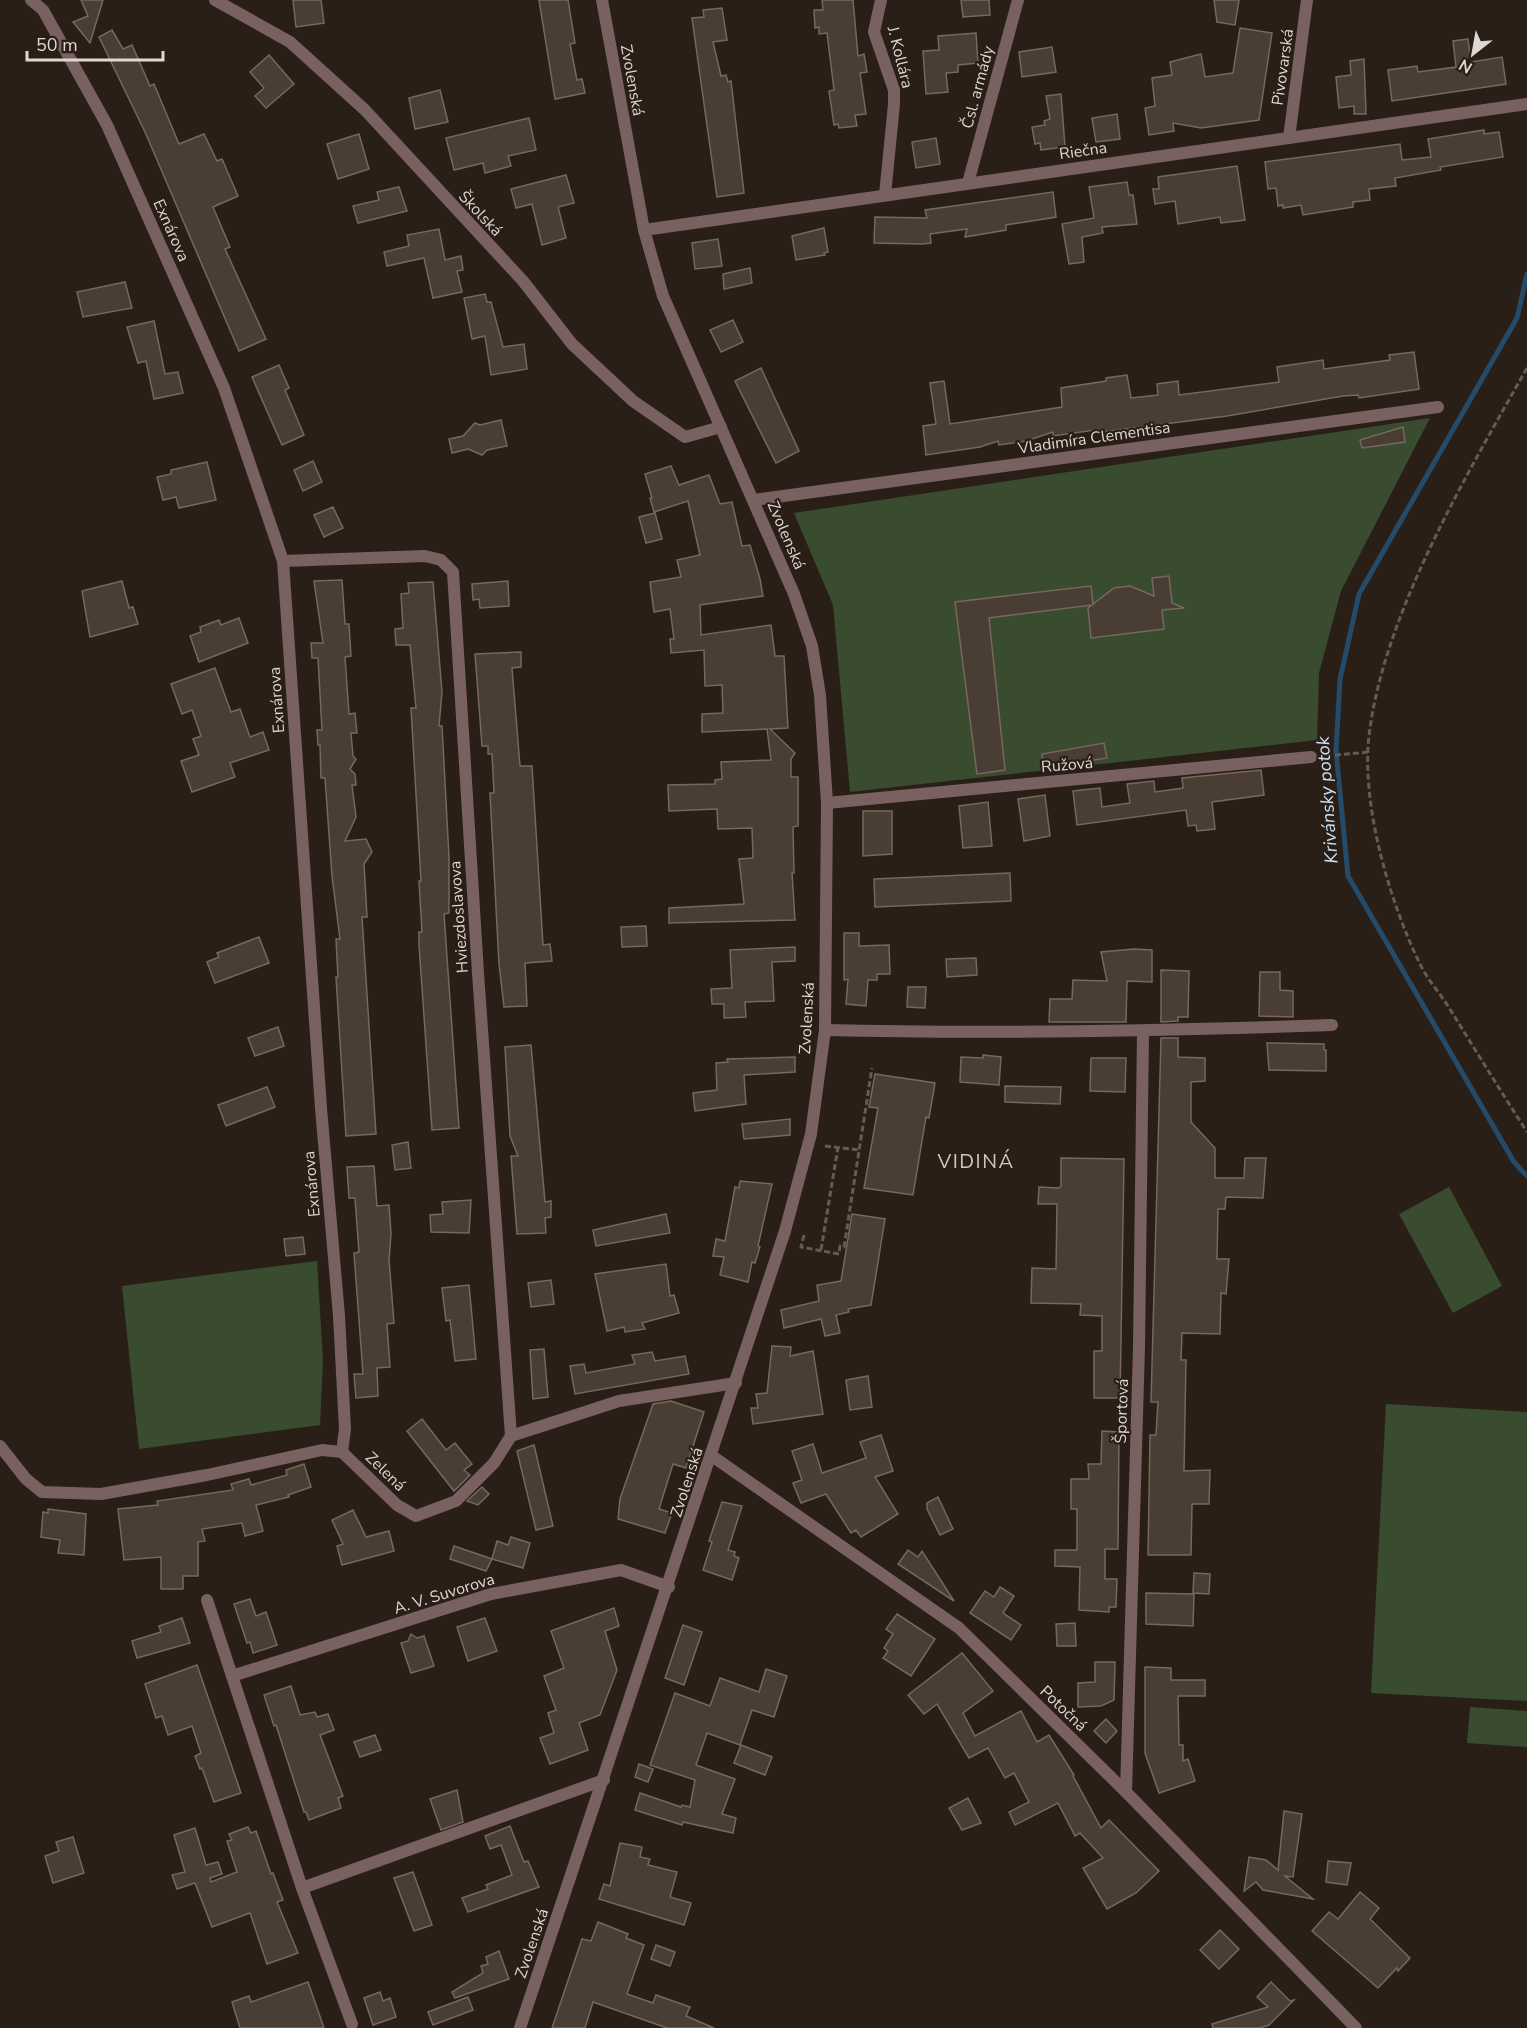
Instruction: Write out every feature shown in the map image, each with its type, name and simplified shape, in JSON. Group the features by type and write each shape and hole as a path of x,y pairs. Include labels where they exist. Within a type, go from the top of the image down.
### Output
{"street":[{"name":"Exnárova","path":"31,0 43,10 112,136 225,388 283,561 321,1108 339,1316 345,1429 342,1452"},
{"name":"Školská","path":"215,0 290,42 365,110 523,281 572,344 633,401 685,437 721,427"},
{"name":"Zvolenská","path":"520,2028 669,1587 785,1231 811,1134 825,1030 827,803 820,695 812,646 794,594 754,500 663,296 644,230 602,0"},
{"name":"J. Kollára","path":"881,0 874,32 894,90 885,195"},
{"name":"Čsl. armády","path":"968,183 1018,0"},
{"name":"Pivovarská","path":"1289,138 1307,0"},
{"name":"Riečna","path":"644,230 1527,104"},
{"name":"Vladimíra Clementisa","path":"754,500 1438,407"},
{"name":"Hviezdoslavova","path":"283,561 425,556 441,560 453,572 478,973 511,1436"},
{"name":"Ružová","path":"827,803 1311,757"},
{"path":"825,1030 955,1033 1143,1032 1332,1025"},
{"name":"Športová","path":"1126,1792 1139,1347 1143,1032"},
{"path":"511,1436 619,1401 736,1383"},
{"name":"Zelená","path":"0,1446 26,1479 42,1492 101,1494 207,1475 321,1450 342,1452 397,1505 416,1516 456,1501 494,1463 511,1436"},
{"name":"Potočná","path":"712,1456 959,1628 1126,1792 1356,2028"},
{"name":"A. V. Suvorova","path":"232,1676 490,1594 621,1570 669,1587"},
{"path":"207,1600 302,1888 352,2024"},
{"path":"302,1888 604,1780"}],"path":[{"path":"1527,368 1425,558 1384,660 1368,738 1376,837 1403,925 1421,966 1527,1132"},
{"path":"1324,756 1369,752"},
{"path":"804,1235 801,1247 839,1254 840,1246 844,1247 872,1068"},
{"path":"825,1146 860,1150"},
{"path":"821,1250 838,1147"}],"green space":[{"path":"1430,418 1341,591 1319,673 1317,740 850,792 833,605 794,513"},
{"path":"1449,1187 1502,1286 1453,1313 1399,1214"},
{"path":"317,1261 323,1360 320,1425 139,1449 122,1286"},
{"path":"1386,1404 1527,1412 1527,1701 1371,1693"},
{"path":"1470,1707 1527,1711 1527,1747 1467,1743"}],"building":[{"path":"81,0 103,0 90,43 73,22 88,16"},
{"path":"293,0 321,0 324,23 296,27"},
{"path":"539,0 568,0 575,43 570,44 577,80 582,79 585,93 555,99"},
{"path":"822,0 853,0 858,56 864,54 867,72 860,73 866,114 855,115 857,126 839,128 838,124 834,125 829,91 834,90 827,33 819,34 819,27 815,28 814,10 823,10"},
{"path":"961,0 989,0 990,15 963,17"},
{"path":"1214,0 1239,0 1235,25 1217,22"},
{"path":"722,8 727,40 713,42 721,76 726,75 728,82 731,81 744,193 717,197 692,18 704,17 703,10"},
{"path":"1240,28 1272,33 1259,120 1201,128 1173,123 1174,131 1149,135 1145,108 1155,106 1152,78 1172,75 1170,62 1201,54 1205,77 1233,73"},
{"path":"112,30 123,49 132,45 150,86 154,84 179,144 204,134 217,161 222,159 238,196 213,207 230,247 225,249 266,339 239,351 145,132 99,37"},
{"path":"976,33 978,63 958,65 958,72 946,73 948,92 926,94 923,51 939,50 938,36"},
{"path":"1468,39 1471,62 1502,57 1506,84 1392,101 1388,70 1417,66 1418,72 1456,67 1453,41"},
{"path":"1052,47 1056,72 1022,77 1019,52"},
{"path":"269,55 294,84 266,108 255,96 264,88 250,72"},
{"path":"1364,59 1366,114 1354,114 1354,106 1339,108 1336,77 1351,75 1350,61"},
{"path":"440,90 448,122 415,129 409,98"},
{"path":"1061,94 1065,147 1041,150 1040,143 1035,144 1032,127 1045,125 1044,121 1050,119 1046,96"},
{"path":"1117,114 1120,139 1096,142 1092,118"},
{"path":"529,118 536,150 508,156 511,166 485,173 483,163 454,170 446,138"},
{"path":"1484,130 1484,134 1499,132 1503,157 1440,167 1441,170 1395,178 1396,186 1369,189 1370,200 1353,202 1353,207 1303,215 1301,205 1283,208 1283,205 1278,206 1276,188 1268,189 1265,162 1400,144 1402,160 1431,157 1428,139"},
{"path":"359,134 369,169 338,179 327,144"},
{"path":"936,138 940,164 916,168 912,142"},
{"path":"1237,166 1245,220 1221,223 1220,217 1178,224 1175,201 1155,204 1153,189 1159,189 1158,177"},
{"path":"566,175 574,203 558,207 566,238 542,245 532,204 516,208 511,189"},
{"path":"1127,182 1129,195 1133,195 1137,224 1102,227 1103,233 1082,237 1084,262 1069,264 1062,224 1094,218 1089,187"},
{"path":"399,187 407,211 358,223 353,206 379,200 377,192"},
{"path":"1053,192 1056,217 1006,225 1006,230 965,237 967,229 930,234 931,243 874,243 875,217 927,218 925,210"},
{"path":"824,228 828,252 824,253 825,255 796,260 792,236"},
{"path":"439,229 445,260 461,256 463,270 457,271 462,292 433,298 424,258 387,266 384,252 409,246 407,235"},
{"path":"718,239 722,266 695,269 692,243"},
{"path":"750,268 752,283 724,289 723,274"},
{"path":"125,282 132,308 83,317 77,292"},
{"path":"485,294 487,302 491,302 503,347 524,344 527,369 491,375 485,336 472,339 464,298"},
{"path":"733,320 743,342 721,352 710,330"},
{"path":"154,321 165,374 178,372 183,393 154,399 146,361 138,363 127,327"},
{"path":"1414,352 1419,389 1359,398 1358,395 1343,396 1227,416 1102,432 1102,429 1053,436 1053,432 1026,441 999,445 998,441 980,447 926,455 923,426 936,424 930,383 944,381 950,424 1062,407 1061,388 1106,381 1106,378 1127,375 1131,398 1158,395 1157,384 1178,381 1179,395 1279,382 1277,367 1323,360 1324,369 1390,360 1389,355"},
{"path":"279,365 289,388 285,390 304,435 282,445 252,377"},
{"path":"761,368 799,451 776,463 735,381"},
{"path":"501,420 507,446 487,450 482,455 468,449 452,453 449,439 463,436 475,423 480,425"},
{"path":"1403,427 1405,442 1362,448 1360,440"},
{"path":"313,461 322,482 303,491 294,470"},
{"path":"207,462 216,500 179,508 176,497 163,500 157,477 171,474 171,470"},
{"path":"671,466 679,485 709,475 720,504 732,502 742,546 750,545 760,579 763,596 700,605 701,635 771,625 775,656 784,656 788,728 770,729 795,753 791,759 791,777 798,777 798,826 793,827 794,873 792,873 795,920 669,923 669,908 744,904 739,859 753,858 752,828 718,829 717,809 669,811 668,785 715,784 715,780 722,779 721,762 771,760 767,729 702,732 702,714 723,713 722,685 705,686 704,650 671,653 670,639 674,639 670,609 654,612 650,582 681,577 677,560 700,555 688,501 654,512 645,474"},
{"path":"333,507 343,528 324,537 314,515"},
{"path":"655,513 662,539 646,543 639,517"},
{"path":"1169,576 1172,603 1184,608 1162,610 1164,629 1091,638 1088,608 1092,605 989,618 1005,770 977,774 955,602 1091,586 1093,604 1114,588 1130,586 1154,596 1152,578"},
{"path":"342,580 345,624 349,624 351,656 345,657 349,714 355,713 357,733 351,733 353,756 356,759 350,769 355,774 356,785 352,785 356,817 345,841 366,839 372,852 364,864 367,917 362,917 376,1134 346,1136 336,977 338,977 336,939 340,939 332,876 325,778 321,778 320,745 318,745 317,730 322,730 318,658 312,658 311,643 323,643 314,581"},
{"path":"122,581 129,608 133,607 138,624 90,637 82,591"},
{"path":"508,581 509,606 480,608 479,599 473,600 472,584"},
{"path":"433,582 442,692 439,726 442,726 449,857 449,913 444,914 459,1128 432,1130 419,945 419,932 422,932 419,881 421,881 411,708 416,708 410,645 396,645 395,629 403,628 401,594 409,593 408,583"},
{"path":"239,618 248,643 199,662 190,636 201,632 200,627 219,620 221,625"},
{"path":"521,652 521,667 512,668 520,766 532,766 543,945 550,944 552,961 525,963 527,1006 504,1007 499,964 490,793 494,793 492,754 488,754 488,746 482,746 475,654"},
{"path":"215,668 231,712 240,709 250,737 263,732 269,750 230,763 235,777 192,792 181,761 199,755 193,739 201,736 192,710 182,714 171,684"},
{"path":"1104,743 1107,758 1044,768 1042,754"},
{"path":"1261,770 1264,795 1212,802 1215,829 1197,831 1196,825 1188,826 1186,810 1077,825 1073,791 1100,788 1102,807 1130,803 1127,784 1154,781 1155,792 1183,788 1182,778"},
{"path":"1045,795 1050,836 1024,841 1018,799"},
{"path":"988,802 992,846 963,848 959,806"},
{"path":"863,811 892,811 892,854 863,856"},
{"path":"1010,873 1011,901 875,907 874,879"},
{"path":"646,926 647,946 622,947 621,927"},
{"path":"844,933 859,933 859,946 889,945 890,974 877,974 877,980 868,980 866,1006 846,1004 848,979 844,980"},
{"path":"259,937 269,963 215,983 207,962 219,957 217,953"},
{"path":"795,947 795,961 772,962 774,1001 745,1002 746,1017 724,1018 724,1004 712,1004 711,989 732,988 730,950"},
{"path":"1152,950 1152,982 1127,981 1126,1022 1049,1022 1050,999 1072,999 1073,980 1107,981 1101,952"},
{"path":"976,958 977,975 947,977 946,959"},
{"path":"1161,970 1189,971 1188,1017 1178,1017 1178,1021 1161,1022"},
{"path":"1260,972 1280,972 1280,990 1293,991 1293,1017 1259,1016"},
{"path":"908,987 926,987 925,1008 907,1007"},
{"path":"278,1027 284,1046 255,1056 248,1038"},
{"path":"1161,1038 1178,1038 1178,1057 1205,1058 1205,1081 1191,1082 1191,1122 1215,1148 1215,1178 1244,1178 1245,1158 1266,1158 1263,1198 1226,1197 1225,1209 1218,1209 1217,1259 1229,1259 1226,1294 1221,1293 1220,1334 1182,1333 1181,1360 1186,1360 1184,1471 1210,1470 1209,1504 1192,1504 1191,1555 1148,1555 1150,1435 1156,1435 1158,1402 1151,1402"},
{"path":"1267,1043 1324,1044 1326,1071 1269,1070"},
{"path":"531,1045 545,1202 551,1201 551,1217 545,1218 546,1233 517,1234 511,1156 518,1156 510,1136 505,1047"},
{"path":"983,1055 1001,1057 999,1085 960,1082 961,1057 983,1058"},
{"path":"795,1057 795,1072 744,1075 746,1104 695,1111 693,1093 717,1090 716,1063 728,1062 727,1059"},
{"path":"1091,1058 1126,1058 1125,1092 1090,1091"},
{"path":"875,1074 935,1083 929,1118 926,1117 913,1195 864,1188 878,1108 869,1107"},
{"path":"1005,1086 1061,1087 1060,1104 1005,1102"},
{"path":"267,1087 275,1107 226,1126 218,1105"},
{"path":"790,1119 790,1135 744,1139 742,1124"},
{"path":"408,1142 411,1168 395,1170 392,1145"},
{"path":"1061,1158 1124,1159 1120,1398 1094,1398 1094,1351 1102,1351 1102,1316 1080,1315 1081,1304 1031,1303 1032,1268 1056,1269 1057,1204 1038,1204 1039,1187 1059,1188 1061,1186"},
{"path":"374,1166 377,1206 389,1205 391,1234 389,1260 394,1323 387,1324 390,1367 377,1368 378,1396 356,1398 354,1374 363,1374 354,1253 359,1252 355,1198 349,1198 347,1167"},
{"path":"740,1181 772,1184 758,1246 760,1247 755,1263 752,1262 748,1282 720,1275 724,1257 713,1256 716,1239 725,1241 735,1187 739,1188"},
{"path":"471,1200 469,1233 431,1232 430,1215 443,1214 442,1202"},
{"path":"666,1214 670,1233 596,1246 593,1230"},
{"path":"852,1214 885,1219 871,1305 848,1309 849,1312 836,1315 840,1333 825,1336 821,1319 784,1328 781,1310 819,1301 817,1285 841,1281"},
{"path":"303,1237 305,1254 286,1256 284,1239"},
{"path":"666,1264 670,1296 674,1295 679,1313 642,1323 645,1329 625,1332 624,1327 607,1331 595,1274"},
{"path":"551,1280 554,1304 531,1307 528,1283"},
{"path":"469,1285 476,1359 455,1361 450,1320 446,1321 442,1288"},
{"path":"772,1346 791,1347 790,1356 813,1351 823,1414 753,1424 751,1408 758,1408 756,1394 767,1393"},
{"path":"544,1349 548,1397 533,1399 530,1350"},
{"path":"652,1352 655,1361 685,1356 689,1374 575,1394 570,1366 584,1364 586,1373 635,1364 632,1355"},
{"path":"868,1376 872,1407 850,1410 846,1380"},
{"path":"671,1401 704,1412 686,1468 673,1464 659,1509 672,1513 665,1533 618,1519 620,1499 653,1404"},
{"path":"422,1419 446,1450 455,1443 472,1464 464,1470 470,1475 454,1491 407,1431"},
{"path":"1102,1431 1119,1432 1118,1549 1105,1549 1105,1579 1117,1579 1116,1607 1109,1607 1109,1612 1079,1610 1080,1567 1055,1566 1055,1550 1077,1550 1077,1509 1071,1509 1071,1479 1089,1479 1088,1464 1101,1464"},
{"path":"881,1435 893,1471 875,1477 898,1514 861,1537 856,1530 851,1533 826,1494 801,1503 793,1483 802,1480 792,1451 813,1444 822,1473 866,1458 860,1442"},
{"path":"534,1445 553,1526 536,1530 517,1451"},
{"path":"304,1464 311,1487 288,1495 289,1497 256,1505 263,1531 245,1536 242,1523 202,1529 205,1541 198,1542 198,1576 183,1576 183,1589 161,1589 161,1557 124,1560 118,1509 158,1505 157,1501 233,1490 231,1484 249,1479 251,1485 287,1475 286,1470"},
{"path":"482,1487 489,1494 478,1505 467,1501"},
{"path":"938,1497 953,1529 940,1535 927,1509 927,1503"},
{"path":"722,1502 742,1506 728,1550 735,1552 734,1556 739,1558 732,1580 703,1570 712,1542 709,1541"},
{"path":"48,1509 86,1514 84,1555 58,1553 60,1540 41,1537 43,1512 48,1513"},
{"path":"353,1510 366,1537 389,1531 394,1551 342,1565 337,1546 343,1544 332,1520"},
{"path":"511,1537 530,1543 523,1568 492,1559 497,1541 508,1545"},
{"path":"454,1546 492,1559 486,1571 450,1559"},
{"path":"908,1550 918,1557 922,1551 954,1601 898,1564"},
{"path":"1194,1573 1210,1574 1209,1594 1193,1593"},
{"path":"1000,1587 1014,1596 1003,1613 1021,1625 1011,1640 970,1613 985,1591 994,1597"},
{"path":"1146,1593 1194,1594 1193,1626 1146,1624"},
{"path":"250,1599 256,1616 266,1612 277,1645 253,1653 250,1642 247,1643 234,1604"},
{"path":"614,1608 619,1626 605,1631 617,1670 600,1715 579,1723 588,1750 550,1764 540,1738 554,1733 548,1713 556,1710 544,1676 564,1668 551,1631"},
{"path":"897,1614 935,1639 911,1676 883,1658 888,1651 884,1648 893,1634 886,1629"},
{"path":"182,1618 190,1643 137,1658 132,1641 161,1632 159,1626"},
{"path":"485,1618 497,1651 468,1661 457,1627"},
{"path":"1075,1623 1076,1646 1057,1646 1056,1624"},
{"path":"683,1625 702,1632 684,1685 665,1678"},
{"path":"411,1634 417,1638 424,1636 434,1666 411,1673 401,1643 408,1641"},
{"path":"962,1653 993,1691 963,1713 975,1736 1021,1711 1037,1742 1049,1735 1074,1775 1101,1828 1109,1820 1159,1871 1136,1893 1107,1909 1083,1868 1103,1858 1080,1833 1075,1836 1058,1803 1015,1825 1009,1812 1029,1802 1014,1773 1005,1778 988,1748 969,1758 937,1704 924,1714 908,1695"},
{"path":"1095,1662 1115,1662 1114,1700 1101,1706 1078,1707 1078,1683 1095,1682"},
{"path":"197,1665 241,1793 214,1802 202,1768 200,1769 195,1756 201,1753 192,1726 168,1735 162,1716 156,1718 145,1684"},
{"path":"1145,1667 1171,1668 1171,1680 1205,1680 1205,1696 1178,1696 1179,1745 1183,1745 1183,1761 1188,1759 1195,1781 1159,1793 1145,1753"},
{"path":"766,1669 787,1676 774,1717 752,1710 740,1745 707,1733 696,1765 735,1779 722,1814 736,1818 733,1833 683,1822 682,1825 635,1810 640,1793 681,1807 682,1805 690,1807 695,1780 650,1765 675,1693 710,1706 720,1678 759,1692"},
{"path":"291,1686 300,1715 315,1712 317,1717 328,1714 334,1730 320,1735 343,1796 338,1798 341,1808 309,1820 304,1812 264,1695"},
{"path":"1106,1719 1117,1731 1106,1743 1094,1731"},
{"path":"375,1735 381,1750 360,1757 354,1742"},
{"path":"741,1745 772,1757 765,1775 734,1763"},
{"path":"639,1764 653,1769 648,1782 635,1777"},
{"path":"457,1790 463,1822 441,1830 430,1799"},
{"path":"968,1798 981,1823 962,1830 949,1808"},
{"path":"1284,1811 1302,1814 1293,1877 1285,1876 1313,1899 1263,1890 1256,1882 1244,1891 1249,1857 1266,1860 1278,1870"},
{"path":"510,1826 524,1862 528,1861 539,1887 468,1912 462,1898 488,1889 486,1885 512,1875 501,1845 490,1849 485,1836"},
{"path":"248,1827 251,1833 256,1831 271,1874 273,1873 283,1900 277,1902 298,1953 267,1964 250,1913 212,1927 195,1883 177,1889 172,1875 185,1872 174,1835 195,1828 206,1865 218,1862 222,1874 210,1878 211,1882 237,1872 227,1841 232,1840 229,1834"},
{"path":"73,1837 84,1873 53,1883 45,1856 59,1851 56,1842"},
{"path":"620,1843 642,1847 640,1857 650,1859 648,1865 677,1872 670,1897 691,1903 684,1925 599,1899 604,1884 610,1886"},
{"path":"1328,1861 1351,1863 1347,1885 1326,1882"},
{"path":"413,1872 432,1925 414,1931 394,1878"},
{"path":"1360,1892 1379,1908 1370,1919 1410,1958 1378,1988 1312,1931 1329,1912 1338,1919"},
{"path":"598,1922 628,1934 626,1938 644,1945 627,1994 653,2003 656,1995 690,2007 686,2016 714,2028 667,2028 593,2002 585,2028 552,2028 582,1939 591,1941"},
{"path":"1220,1930 1239,1949 1219,1969 1200,1950"},
{"path":"656,1945 675,1952 670,1966 651,1959"},
{"path":"499,1951 509,1979 455,1998 452,1992 483,1973 481,1966 488,1964 486,1957"},
{"path":"308,1982 324,2028 240,2028 232,2002 249,1996 251,2002"},
{"path":"1271,1982 1290,2001 1294,2000 1269,2025 1260,2028 1213,2028 1212,2024 1268,2007 1257,1997"},
{"path":"380,1992 383,2001 390,1998 396,2017 373,2025 364,1998"},
{"path":"468,1997 473,2010 433,2025 428,2012"}],"waterway":[{"name":"Krivánsky potok","path":"1527,274 1517,318 1359,594 1340,679 1336,751 1348,876 1514,1162 1527,1176"}],"district":[{"name":"VIDINÁ","path":"976,1161"}]}
